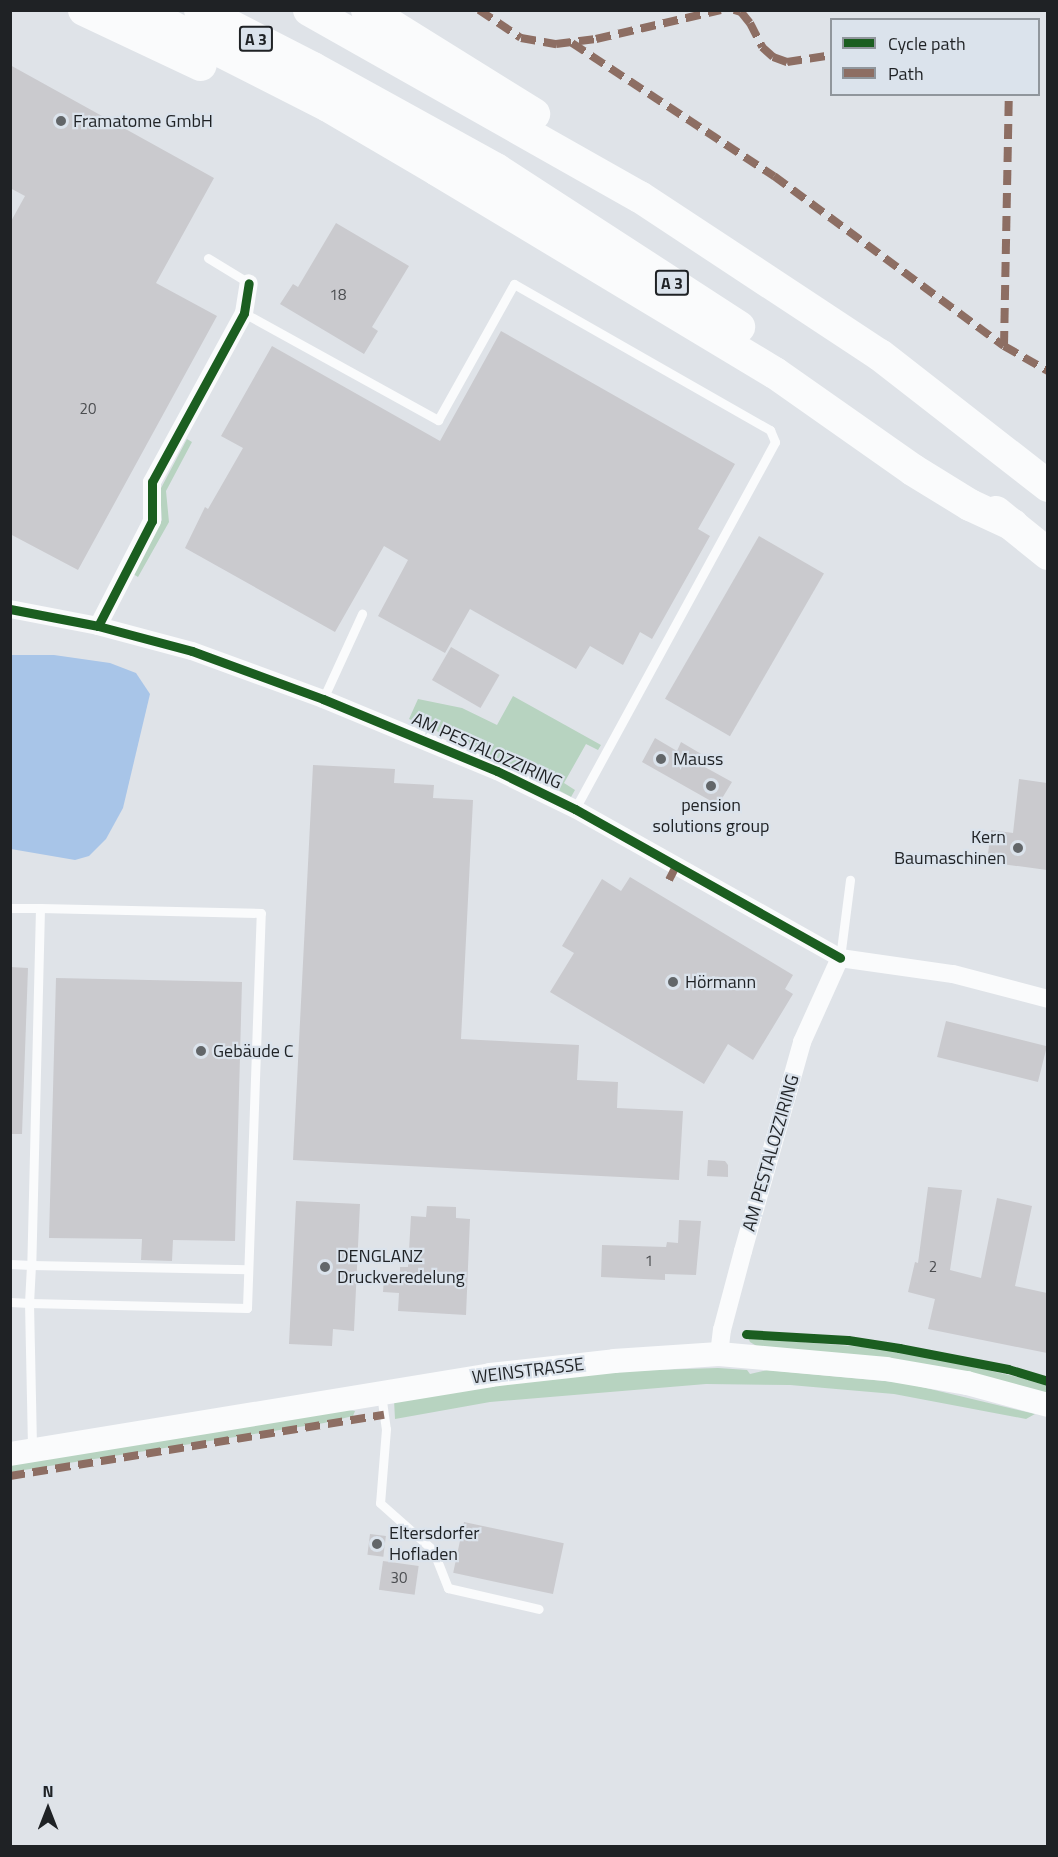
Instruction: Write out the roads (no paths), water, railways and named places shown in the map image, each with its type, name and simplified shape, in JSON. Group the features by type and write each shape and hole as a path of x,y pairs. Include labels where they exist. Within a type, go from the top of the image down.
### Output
{"highway":[{"path":"84,10 437,170"},
{"path":"139,10 328,106 437,170 774,373 913,470 970,505 1013,525"},
{"name":"A 3","path":"200,10 313,68 505,175 768,345 1013,525 1047,554"},
{"path":"309,10 640,197 880,355 1047,486"},
{"path":"367,10 589,148 640,197"}],"main road":[{"name":"WEINSTRASSE","path":"22,1452 489,1375 614,1361 719,1354 886,1369 967,1383 1047,1405"}],"street":[{"path":"98,626 152,521 152,482 244,313 249,283"},
{"name":"AM PESTALOZZIRING","path":"10,609 98,626 192,651 324,699 497,771 575,809 840,958 953,974 1047,999"},
{"name":"AM PESTALOZZIRING","path":"719,1354 722,1330 802,1042 840,958"}],"lane":[{"path":"208,258 249,283"},
{"path":"244,313 438,420 514,284 771,430 774,442 575,809"},
{"path":"324,699 362,614"},
{"path":"840,958 850,880"},
{"path":"10,908 261,913 247,1308 10,1302"},
{"path":"22,1452 31,1265 40,908"},
{"path":"10,1264 248,1269"},
{"path":"381,1392 386,1429 380,1503 433,1550 448,1588 539,1609"}],"water":[{"path":"11,655 54,655 110,663 136,673 150,694 123,808 106,839 89,856 75,860 11,849"}],"place":[{"name":"Framatome GmbH","path":"61,121"},
{"name":"Mauss","path":"661,759"},
{"name":"pension solutions group","path":"711,786"},
{"name":"Kern Baumaschinen","path":"1018,848"},
{"name":"Hörmann","path":"673,982"},
{"name":"Gebäude C","path":"201,1051"},
{"name":"DENGLANZ Druckveredelung","path":"325,1267"},
{"name":"Eltersdorfer Hofladen","path":"377,1544"}]}
